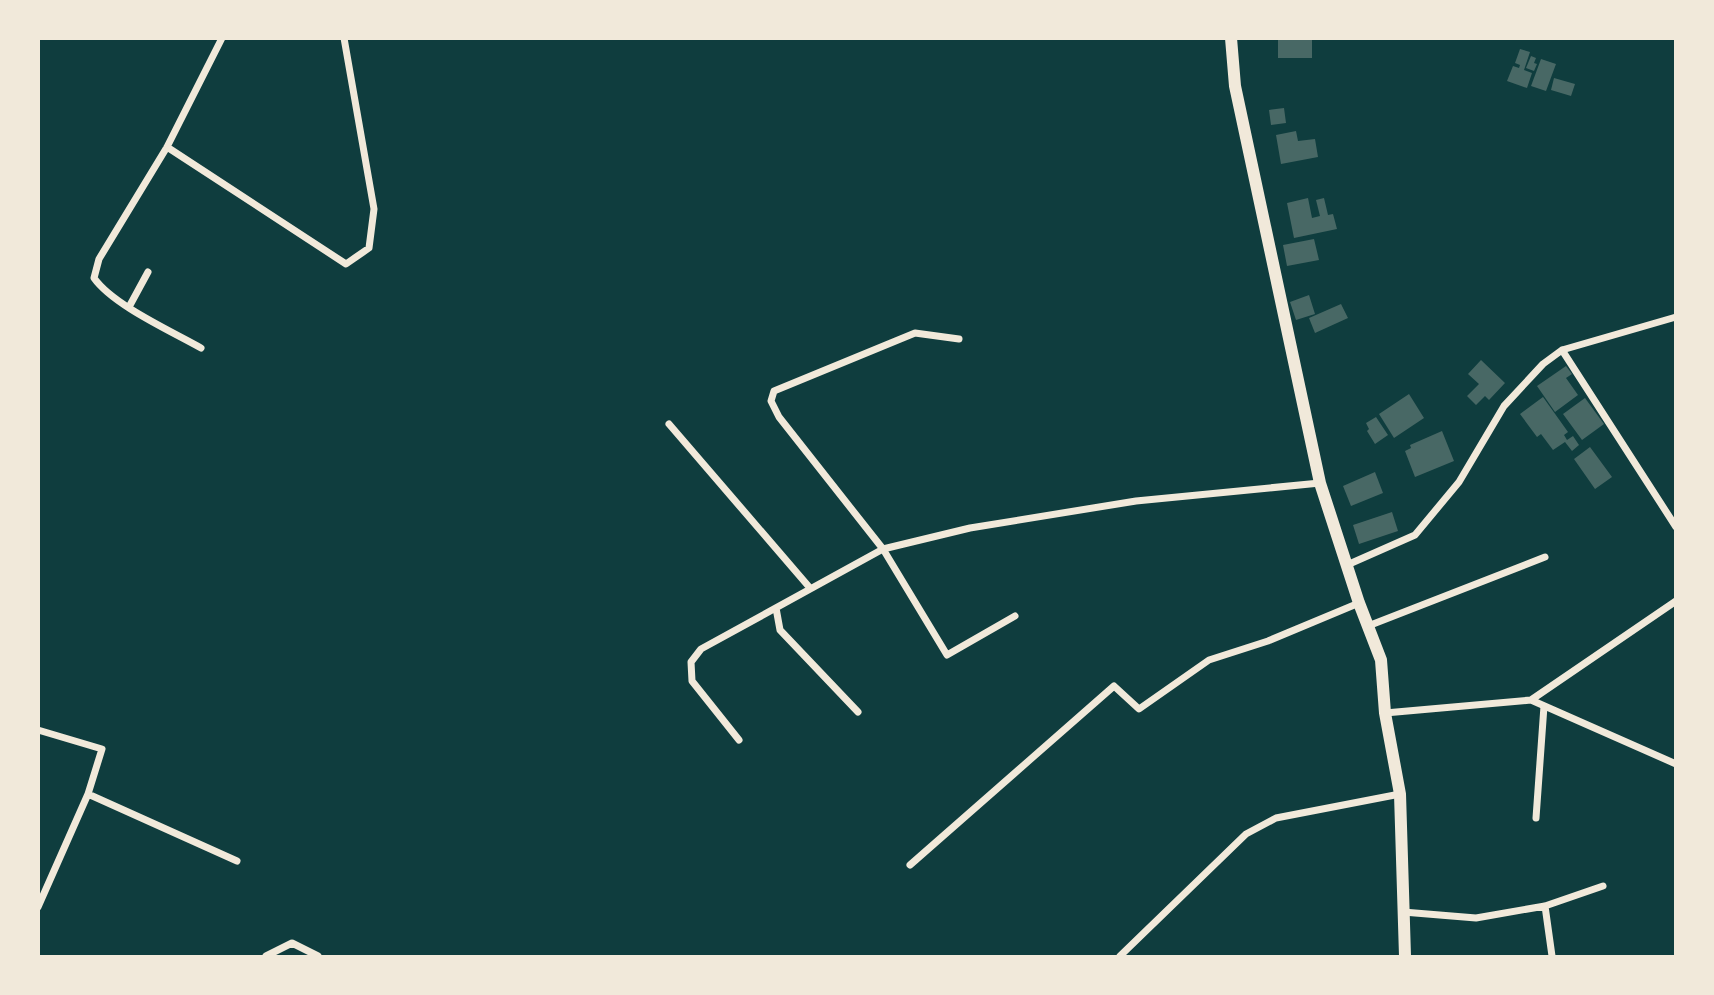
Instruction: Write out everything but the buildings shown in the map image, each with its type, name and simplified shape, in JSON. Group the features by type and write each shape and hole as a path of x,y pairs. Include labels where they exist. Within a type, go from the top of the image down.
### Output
{"main road":[{"path":"1231,38 1235,86 1320,483 1359,603 1381,660 1385,713 1399,794 1405,957"}],"street":[{"path":"201,348 129,307 102,288 94,278 99,259 167,147 222,38"},
{"path":"167,147 346,264 369,248 374,209 344,38"},
{"path":"129,307 148,272"},
{"path":"1347,565 1415,535 1459,482 1504,406 1543,364 1562,350 1675,317"},
{"path":"959,339 915,333 774,391 771,401 779,417 883,549 947,655 1015,616"},
{"path":"1562,350 1675,527"},
{"path":"668,424 810,588"},
{"path":"739,740 692,681 691,662 701,649 883,549 970,528 1124,503 1320,483"},
{"path":"1368,626 1545,557"},
{"path":"1385,713 1531,700 1675,601"},
{"path":"910,865 1114,686 1139,709 1209,660 1268,642 1359,603"},
{"path":"776,608 779,630 859,712"},
{"path":"1531,700 1675,763"},
{"path":"1536,818 1544,706"},
{"path":"38,730 102,749 88,794 38,907"},
{"path":"88,794 237,861"},
{"path":"1120,957 1246,834 1276,818 1399,794"},
{"path":"1403,912 1476,918 1545,906 1603,886"},
{"path":"1545,906 1552,957"},
{"path":"266,957 292,943 318,957"}]}
